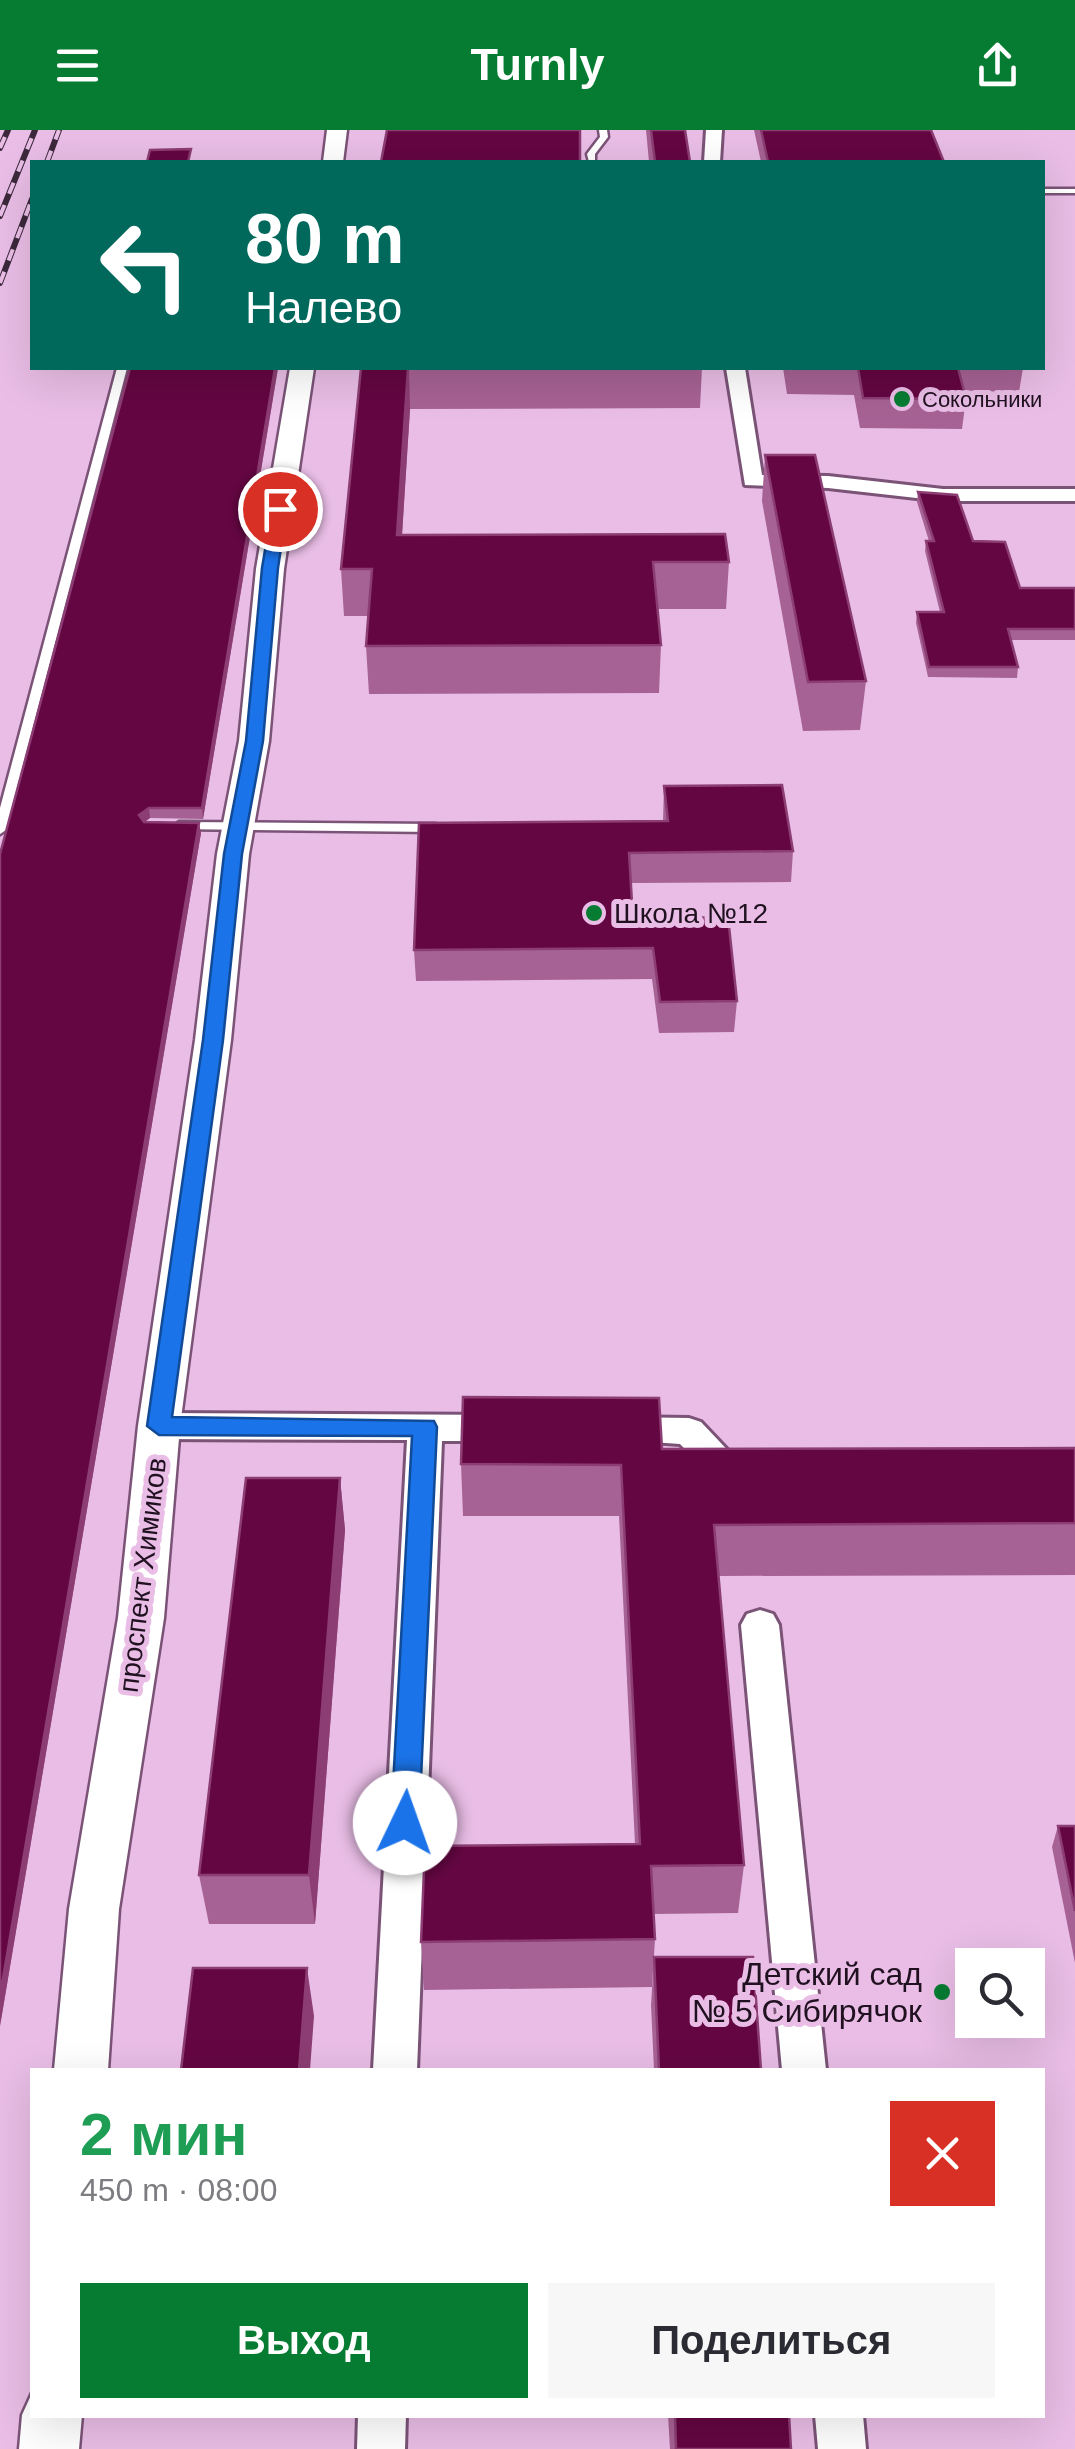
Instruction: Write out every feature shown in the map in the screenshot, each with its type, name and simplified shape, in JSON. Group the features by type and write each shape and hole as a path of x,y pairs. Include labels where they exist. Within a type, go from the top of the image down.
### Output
{"street":[{"path":"333,160 337,130"},
{"path":"712,160 714,130"},
{"name":"проспект Химиков","path":"81,2068 94,1909 141,1618 159,1426 238,826 254,741 270,568 302,370"},
{"path":"736,370 752,481 828,482 942,495 1075,495"},
{"path":"159,1426 538,1428"},
{"path":"395,2068 425,1427"},
{"path":"595,1429 689,1430 732,1478 770,1478"},
{"path":"760,1625 804,2068"},
{"path":"49,2449 52,2418"},
{"path":"381,2449 382,2418"},
{"path":"839,2418 842,2449"}],"lane":[{"path":"592,160 591,154 604,136 603,130"},
{"path":"1045,191 1075,192"},
{"path":"0,830 121,370"},
{"path":"168,826 454,828"}],"building":[{"path":"387,130 580,130 580,160 381,160"},
{"path":"651,130 685,130 690,160 655,160"},
{"path":"761,130 931,130 943,160 768,160"},
{"path":"191,149 188,160 148,160 150,150"},
{"path":"129,370 275,370 202,808 149,808 139,815 144,822 199,823 0,1996 0,854"},
{"path":"361,370 408,370 397,535 725,534 729,562 653,562 661,645 366,646 372,569 341,569"},
{"path":"858,370 959,370 966,399 863,398"},
{"path":"765,455 815,455 866,681 808,682"},
{"path":"918,492 957,495 973,541 1005,542 1020,588 1075,588 1075,629 1008,629 1018,667 929,667 917,612 944,612 926,541 934,541"},
{"path":"782,785 793,851 629,853 633,919 728,917 737,1001 660,1002 653,948 414,950 419,823 668,821 664,786"},
{"path":"463,1397 659,1398 662,1449 1075,1448 1075,1523 714,1525 744,1865 651,1866 655,1939 421,1942 425,1846 640,1844 621,1465 461,1464"},
{"path":"246,1478 340,1478 309,1875 199,1875"},
{"path":"1058,1826 1075,1826 1075,1911"},
{"path":"654,1957 753,1957 761,2068 659,2068"},
{"path":"193,1968 307,1968 299,2068 181,2068"},
{"path":"675,2418 789,2418 791,2449 676,2449"}],"railway":[{"path":"0,148 8,130"},
{"path":"0,216 35,130"},
{"path":"48,160 59,130"},
{"path":"0,283 30,204"}],"place":[{"name":"Сокольники","path":"902,399"},
{"name":"Школа №12","path":"594,913"},
{"name":"Детский сад № 5 Сибирячок","path":"942,1992"}],"route":[{"path":"280,509 270,568 254,741 233,854 213,1040 159,1426 425,1427 405,1823"}]}
